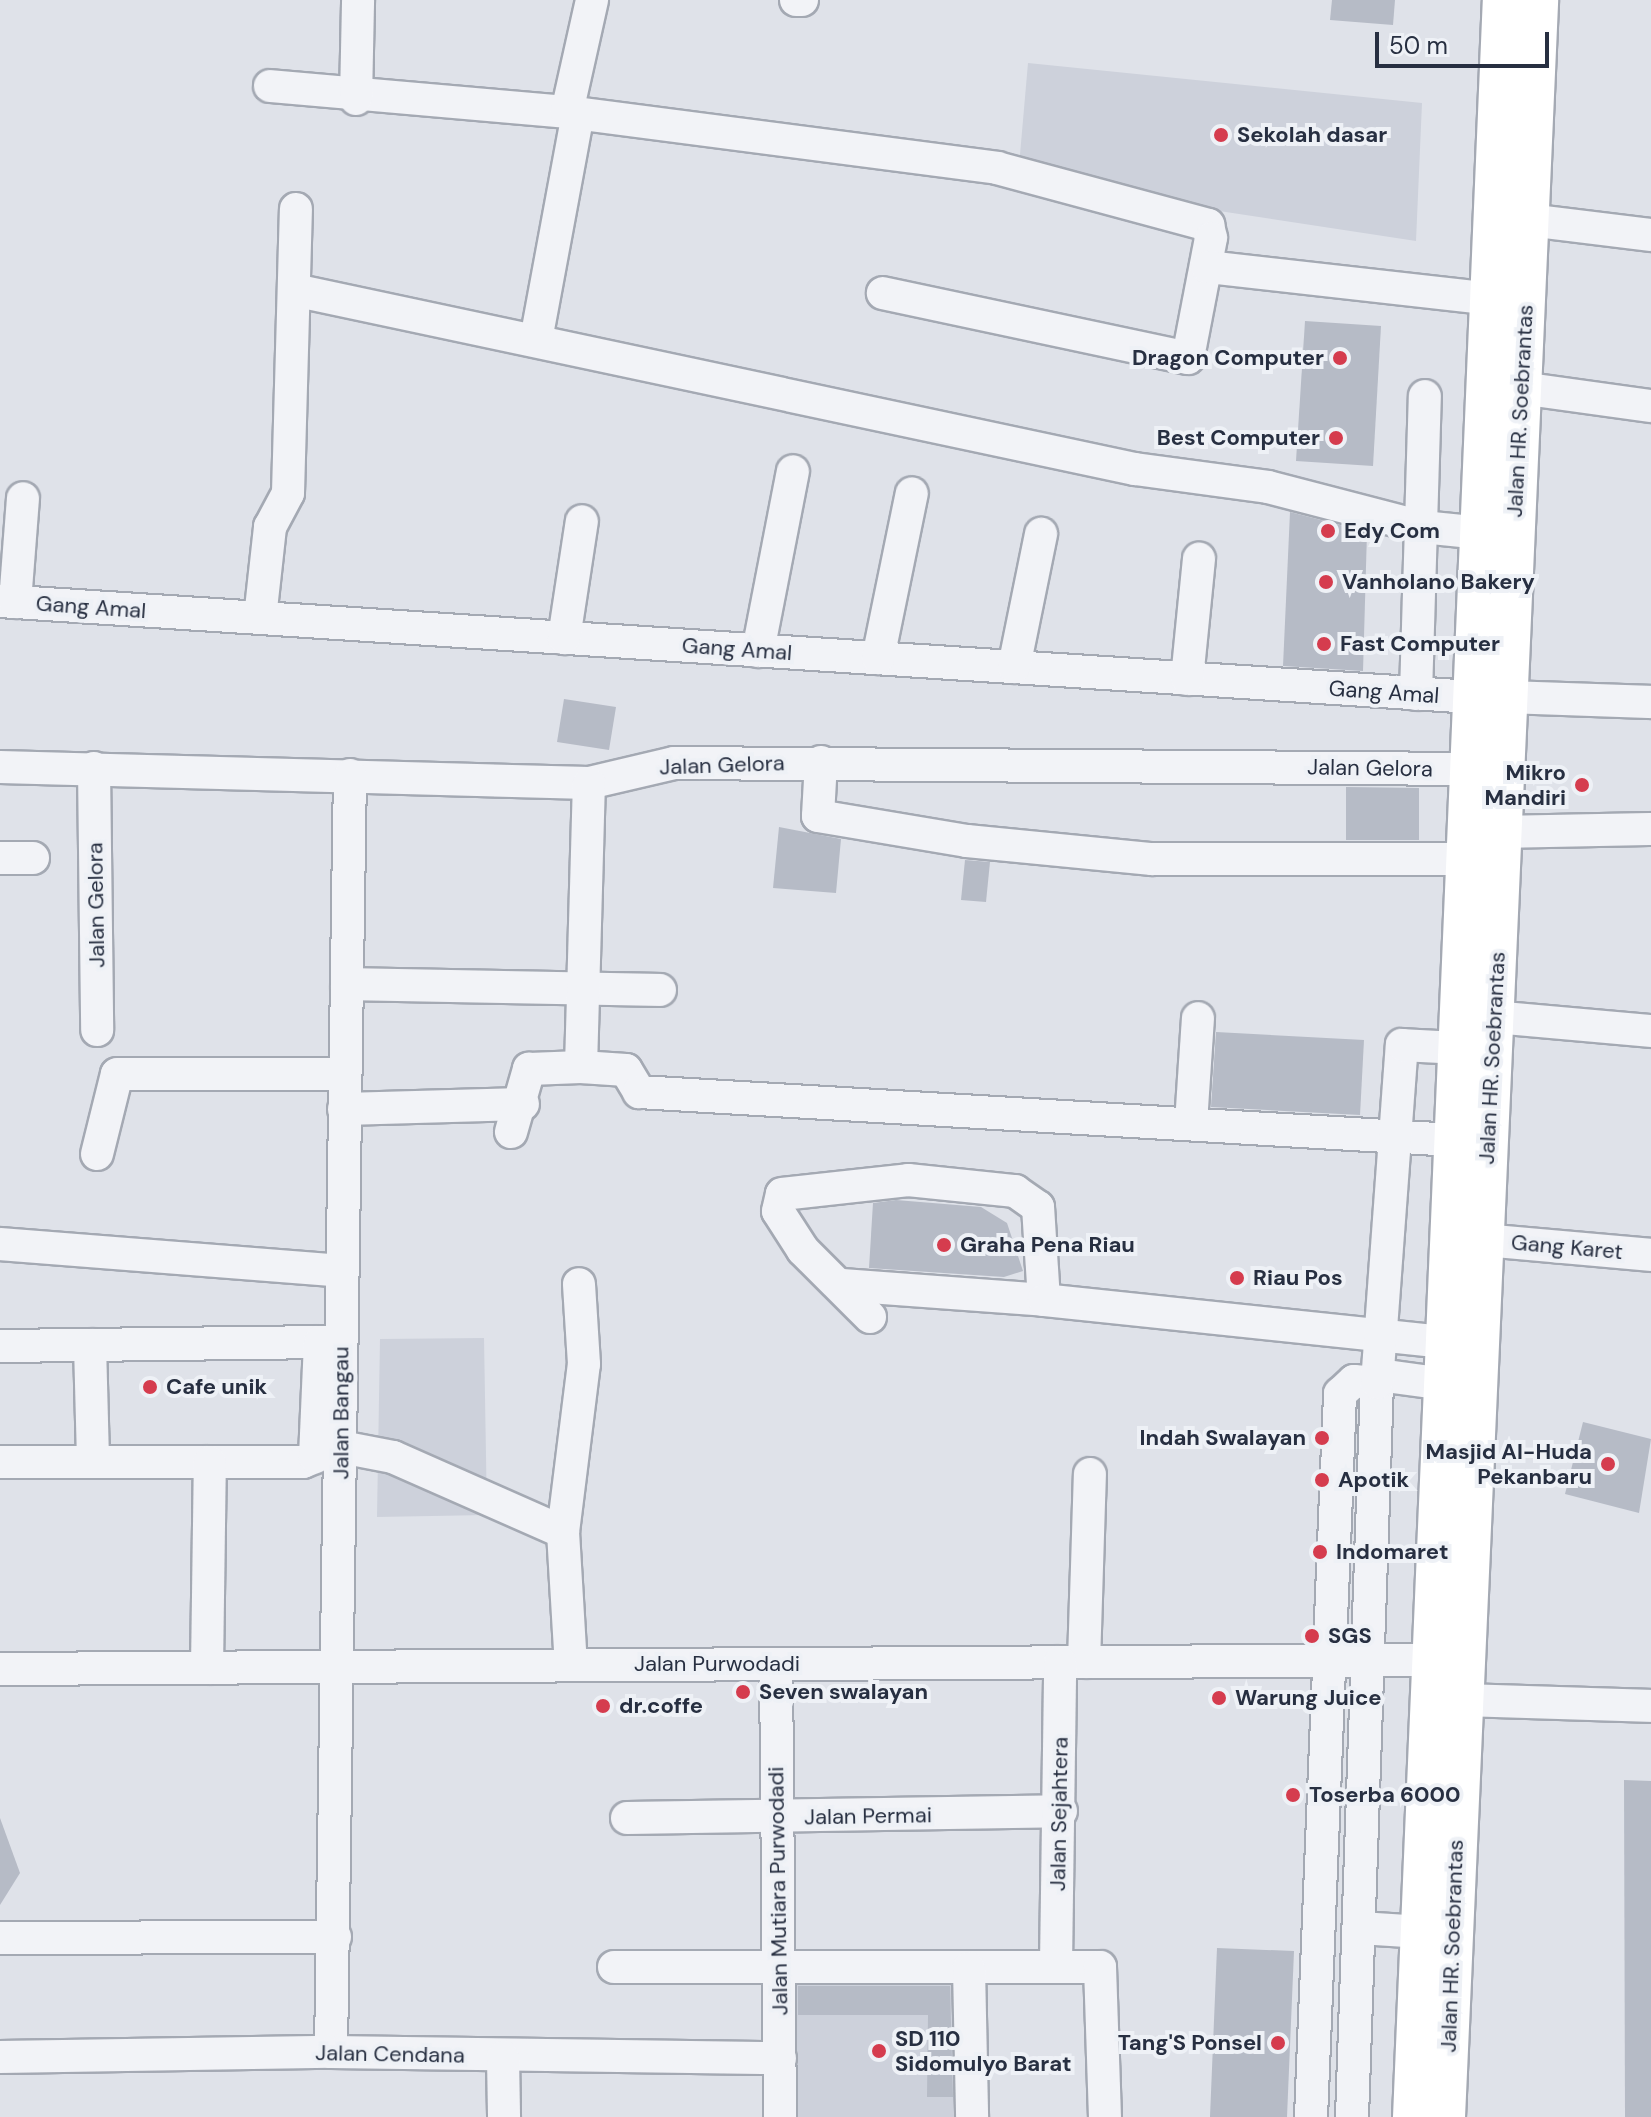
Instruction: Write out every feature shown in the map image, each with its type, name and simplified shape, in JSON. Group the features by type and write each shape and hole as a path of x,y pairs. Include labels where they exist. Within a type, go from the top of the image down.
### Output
{"main road":[{"name":"Jalan HR. Soebrantas","path":"1445,2117 1502,832 1482,533 1503,0"},
{"name":"Jalan HR. Soebrantas","path":"1413,2117 1471,769 1491,697 1521,388 1538,0"}],"street":[{"path":"356,99 358,0"},
{"path":"536,340 592,0"},
{"path":"270,86 356,99 573,113 997,168 1208,225 1207,267 1188,358 883,293"},
{"path":"260,618 270,527 288,493 296,209"},
{"path":"1529,220 1651,235"},
{"path":"1207,267 1491,299"},
{"path":"294,290 1135,469 1268,487 1422,527 1482,533"},
{"path":"1521,388 1651,406"},
{"path":"1416,694 1425,396"},
{"path":"758,651 793,471"},
{"path":"878,658 912,493"},
{"path":"8,601 23,498"},
{"path":"564,638 582,521"},
{"path":"1014,667 1041,534"},
{"path":"1187,679 1199,559"},
{"name":"Gang Amal","path":"8,601 1416,694 1651,702"},
{"path":"821,762 818,816 967,841 1152,859 1468,859"},
{"name":"Jalan Gelora","path":"97,1030 94,768 589,783 674,763 1471,769"},
{"path":"0,767 94,768"},
{"name":"Jalan Bangau","path":"331,2052 341,1667 341,1447 330,1342 342,1271 350,775"},
{"path":"581,1067 589,783"},
{"path":"1502,832 1651,829"},
{"path":"0,858 33,858"},
{"path":"347,984 585,986 660,990"},
{"path":"1494,1017 1651,1031"},
{"path":"1191,1123 1198,1018"},
{"path":"1352,2117 1372,1660 1378,1379 1399,1137 1402,1045 1460,1048"},
{"path":"344,1109 517,1118 529,1069 581,1067 626,1070 639,1092 1455,1140"},
{"path":"97,1154 117,1074 345,1074"},
{"path":"870,1317 842,1285 803,1250 775,1201 908,1180 1029,1198 1045,1235 1044,1300"},
{"name":"Gang Karet","path":"1484,1240 1651,1255"},
{"path":"0,1244 342,1271"},
{"path":"571,1665 563,1532 584,1364 579,1284"},
{"path":"842,1285 1044,1300 1382,1339 1446,1342"},
{"path":"0,1346 330,1342 315,1457 210,1462 0,1462"},
{"path":"90,1345 93,1462"},
{"path":"1311,2117 1340,1394 1354,1381 1378,1379 1445,1384"},
{"path":"341,1447 393,1457 563,1532"},
{"path":"207,1668 210,1462"},
{"name":"Jalan Sejahtera","path":"1056,1965 1061,1811 1090,1474"},
{"name":"Jalan Purwodadi","path":"0,1669 1435,1660"},
{"name":"Jalan Mutiara Purwodadi","path":"776,1664 780,2117"},
{"path":"1463,1700 1651,1706"},
{"name":"Jalan Permai","path":"627,1818 777,1818 1061,1811"},
{"path":"1319,1918 1422,1932"},
{"path":"0,1938 335,1937"},
{"path":"614,1967 1100,1967 1104,1977 1105,2117"},
{"path":"969,1968 972,2117"},
{"name":"Jalan Cendana","path":"0,2057 331,2052 503,2057 780,2058"},
{"path":"503,2057 504,2117"}],"shaded area":[{"name":"Sekolah dasar","path":"1028,63 1422,103 1416,241 1147,200 1019,166"},
{"path":"484,1338 487,1515 377,1517 380,1339"},
{"name":"SD 110 Sidomulyo Barat","path":"962,1982 964,2117 797,2117 795,1984"}],"building":[{"path":"1332,0 1395,0 1393,25 1330,20"},
{"path":"1305,321 1381,326 1373,466 1296,461"},
{"path":"1290,512 1367,532 1363,671 1283,666"},
{"path":"564,699 616,707 609,750 557,742"},
{"path":"1346,787 1419,788 1419,840 1346,840"},
{"path":"779,827 841,839 836,893 773,888"},
{"path":"965,860 990,862 986,902 961,900"},
{"path":"1216,1032 1364,1040 1360,1115 1211,1107"},
{"name":"Graha Pena Riau","path":"896,1200 981,1207 1007,1223 1023,1271 1004,1277 869,1268 873,1203"},
{"path":"1583,1422 1651,1439 1639,1513 1565,1494"},
{"path":"1624,1780 1651,1781 1651,2117 1625,2117"},
{"path":"0,1818 20,1873 0,1905"},
{"path":"1217,1948 1294,1951 1287,2117 1210,2117"},
{"path":"798,1986 950,1986 953,2097 927,2097 928,2015 798,2015"}],"place":[{"name":"Sekolah dasar","path":"1221,135"},
{"name":"Dragon Computer","path":"1340,358"},
{"name":"Best Computer","path":"1336,438"},
{"name":"Edy Com","path":"1328,531"},
{"name":"Vanholano Bakery","path":"1326,582"},
{"name":"Fast Computer","path":"1324,644"},
{"name":"Mikro Mandiri","path":"1582,785"},
{"name":"Graha Pena Riau","path":"944,1245"},
{"name":"Riau Pos","path":"1237,1278"},
{"name":"Cafe unik","path":"150,1387"},
{"name":"Indah Swalayan","path":"1322,1438"},
{"name":"Masjid Al-Huda Pekanbaru","path":"1608,1464"},
{"name":"Apotik","path":"1322,1480"},
{"name":"Indomaret","path":"1320,1552"},
{"name":"SGS","path":"1312,1636"},
{"name":"Seven swalayan","path":"743,1692"},
{"name":"Warung Juice","path":"1219,1698"},
{"name":"dr.coffe","path":"603,1706"},
{"name":"Toserba 6000","path":"1293,1795"},
{"name":"Tang'S Ponsel","path":"1278,2043"},
{"name":"SD 110 Sidomulyo Barat","path":"879,2051"}]}
